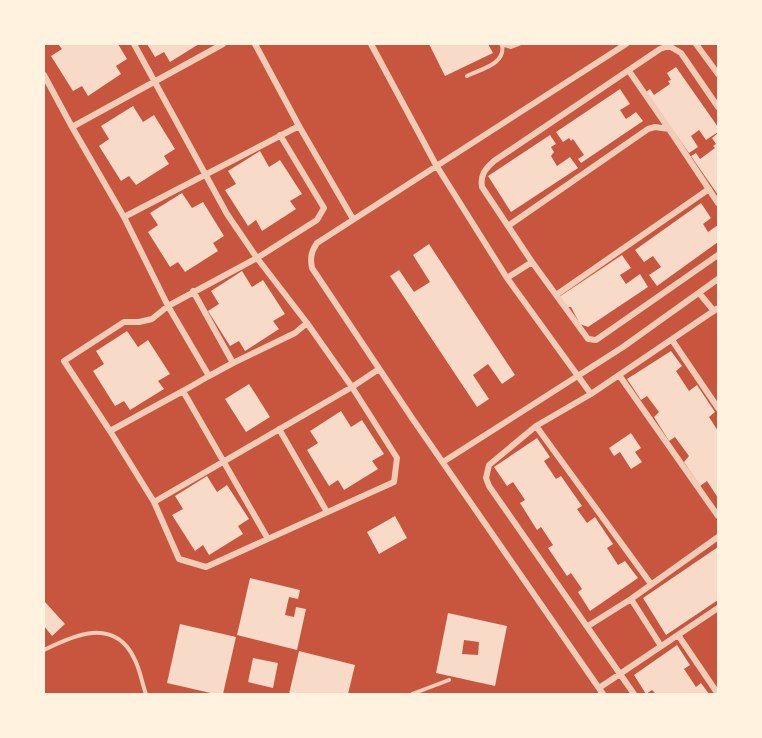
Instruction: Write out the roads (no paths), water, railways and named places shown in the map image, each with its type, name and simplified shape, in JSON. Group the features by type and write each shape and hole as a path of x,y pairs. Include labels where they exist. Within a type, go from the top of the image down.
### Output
{"street":[{"path":"134,44 204,175 257,258 307,322 397,458 394,482 206,567 179,559 154,502 64,361 124,322 152,319 168,306 257,258 317,220 324,208 280,135"},
{"path":"72,127 223,44"},
{"path":"255,44 353,219"},
{"path":"371,44 436,165 507,278 591,394"},
{"path":"603,694 312,268 312,251 317,243 353,219 626,44"},
{"path":"696,44 718,74"},
{"path":"718,107 681,53 669,46 660,49 487,167 482,174 482,187 532,262 588,339 596,340 718,255"},
{"path":"628,71 718,203"},
{"path":"44,75 123,217 168,306 209,376"},
{"path":"123,217 299,126"},
{"path":"508,226 648,129 655,127 669,129"},
{"path":"556,295 709,189"},
{"path":"507,278 532,262"},
{"path":"443,462 623,347 718,279"},
{"path":"193,291 233,363"},
{"path":"634,694 489,486 486,478 489,465 536,426 591,394 716,310 699,292"},
{"path":"110,432 233,363 295,333 307,322"},
{"path":"672,340 718,408"},
{"path":"154,502 379,369"},
{"path":"619,375 718,516"},
{"path":"183,391 268,539"},
{"path":"536,426 651,584"},
{"path":"279,429 327,512"},
{"path":"588,626 631,599 718,537"},
{"path":"631,599 661,646"},
{"path":"599,688 718,608"},
{"path":"678,635 718,694"}],"lane":[{"path":"467,76 498,61 503,53 501,44 511,47 519,44"},
{"path":"44,650 76,634 101,633 115,638 134,658 146,694"},
{"path":"412,694 449,680"},
{"path":"432,694 434,686"}]}
